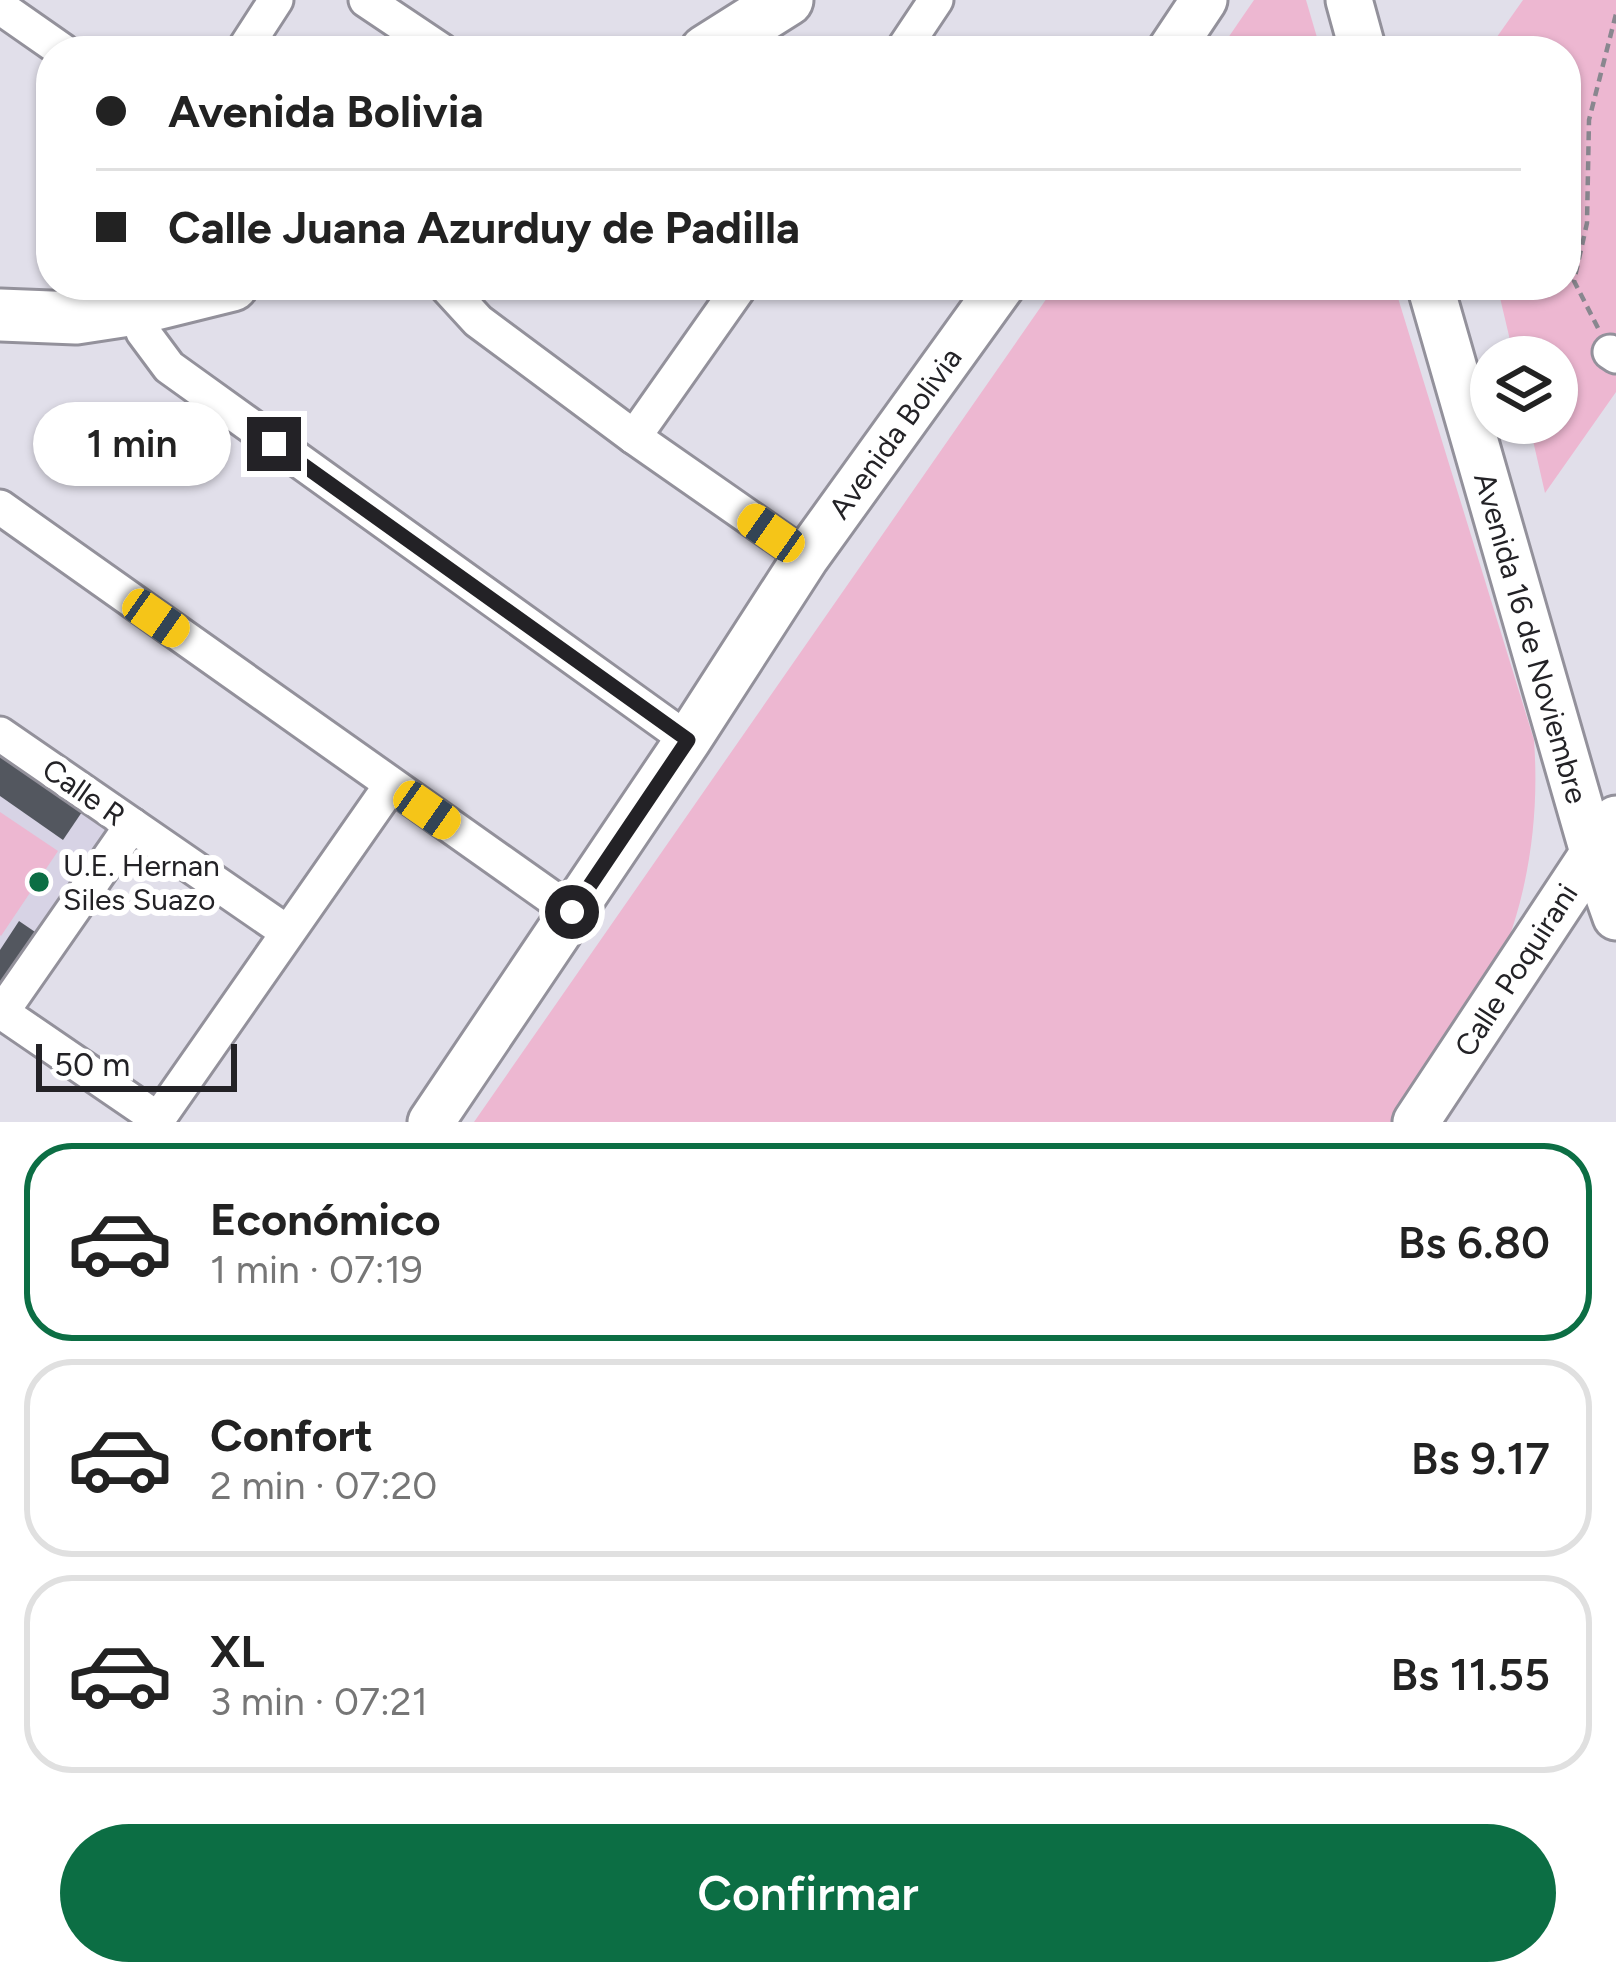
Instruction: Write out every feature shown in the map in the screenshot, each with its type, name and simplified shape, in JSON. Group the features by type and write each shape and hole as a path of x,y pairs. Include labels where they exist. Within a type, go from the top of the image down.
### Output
{"main road":[{"path":"729,36 781,2"},
{"path":"0,315 76,318 124,300"}],"street":[{"path":"253,36 276,0"},
{"path":"366,0 420,36"},
{"path":"912,36 936,0"},
{"path":"1181,36 1204,0"},
{"path":"1349,0 1359,36"},
{"path":"0,7 42,36"},
{"path":"133,300 152,348 184,378 688,740"},
{"path":"459,300 478,321 634,437 806,557"},
{"path":"634,437 730,300"},
{"name":"Avenida Bolivia","path":"431,1122 806,557 991,300"},
{"name":"Avenida 16 de Noviembre","path":"1435,300 1608,841 1616,917"},
{"path":"0,507 572,912"},
{"name":"Calle R","path":"0,734 287,932"},
{"path":"132,825 1,1012 156,1120 391,785"},
{"name":"Calle Poquirani","path":"1416,1122 1608,841"}],"path":[{"path":"1581,250 1587,223 1588,120 1616,14"},
{"path":"1581,294 1613,354"}],"shaded area":[{"path":"1254,0 1306,0 1317,36 1229,36"},
{"path":"1523,0 1616,0 1616,392 1545,493 1534,444 1578,444 1578,336 1509,336 1501,300 1581,300 1581,36 1498,36"},
{"path":"1046,300 1399,300 1534,740 1535,771 1533,833 1514,924 1472,1018 1403,1122 474,1122"},
{"name":"U.E. Hernan Siles Suazo","path":"0,750 104,822 109,837 0,990"},
{"path":"0,812 58,851 1,936 0,935"}],"building":[{"path":"0,751 84,809 63,840 0,796"},
{"path":"19,921 41,936 6,989 0,985 0,950"}],"place":[{"name":"U.E. Hernan Siles Suazo","path":"39,882"}],"route":[{"path":"274,444 688,740 572,912"}]}
